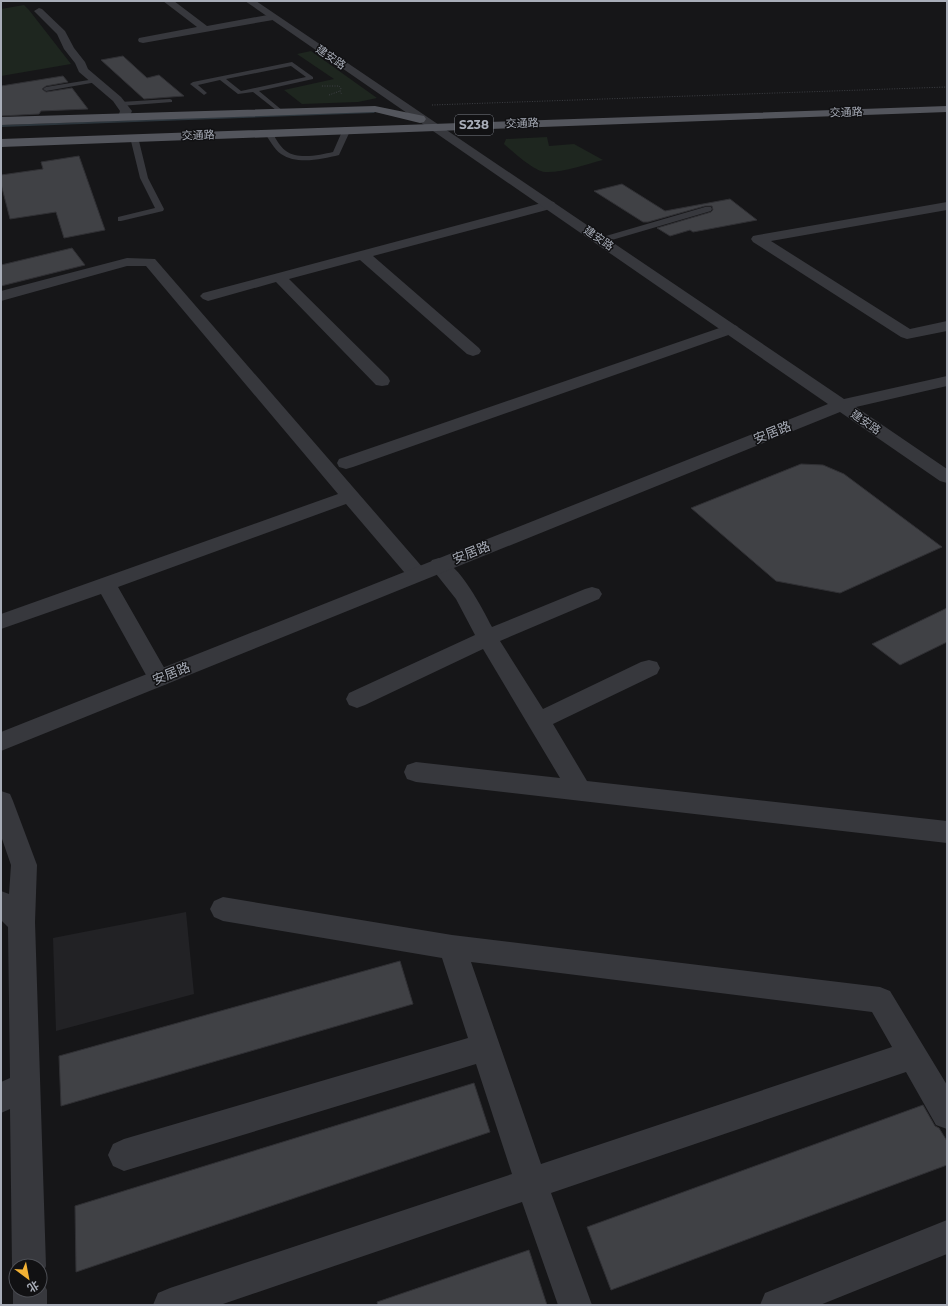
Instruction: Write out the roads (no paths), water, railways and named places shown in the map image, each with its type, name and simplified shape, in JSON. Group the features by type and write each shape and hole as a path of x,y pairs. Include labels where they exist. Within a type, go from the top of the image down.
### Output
{"main road":[{"name":"交通路","path":"1,142 347,130 429,123 947,102"},
{"name":"交通路","path":"1,135 947,108"},
{"path":"1,121 376,109 429,123"},
{"path":"118,131 124,117"}],"street":[{"path":"168,1 205,29"},
{"name":"建安路","path":"250,1 947,477"},
{"path":"39,11 62,33 69,49 80,62 83,70 117,99 126,111 124,117"},
{"path":"143,40 273,17"},
{"path":"208,296 549,205"},
{"path":"947,206 758,239 907,334 947,326"},
{"path":"363,255 473,351"},
{"path":"1,296 128,262 150,262 418,574"},
{"path":"279,277 382,381"},
{"path":"346,463 731,329"},
{"name":"安居路","path":"1,742 841,405 947,381"},
{"path":"1,622 350,496"},
{"path":"439,565 465,595 487,638 539,721 579,789"},
{"path":"106,584 159,678"},
{"path":"357,699 487,638 592,594"},
{"path":"539,721 649,668"},
{"path":"416,772 579,789 947,832"},
{"path":"1,801 24,865 11,912 13,1092 28,1258"},
{"path":"223,910 452,947 880,1000 947,1114"},
{"path":"452,947 531,1182 575,1305"},
{"path":"124,1155 485,1047"},
{"path":"170,1305 531,1182 912,1055"},
{"path":"777,1305 947,1237"}],"lane":[{"path":"204,92 193,84 221,78 292,64 296,71 311,78 253,87 240,93 221,78"},
{"path":"241,74 278,112"},
{"path":"46,89 95,81"},
{"path":"120,104 170,101"},
{"path":"268,132 283,153 294,158 336,154 347,130"},
{"path":"121,219 160,208 144,178 134,137"},
{"path":"602,240 708,209"}],"waterway":[{"path":"1,126 373,112"}]}
